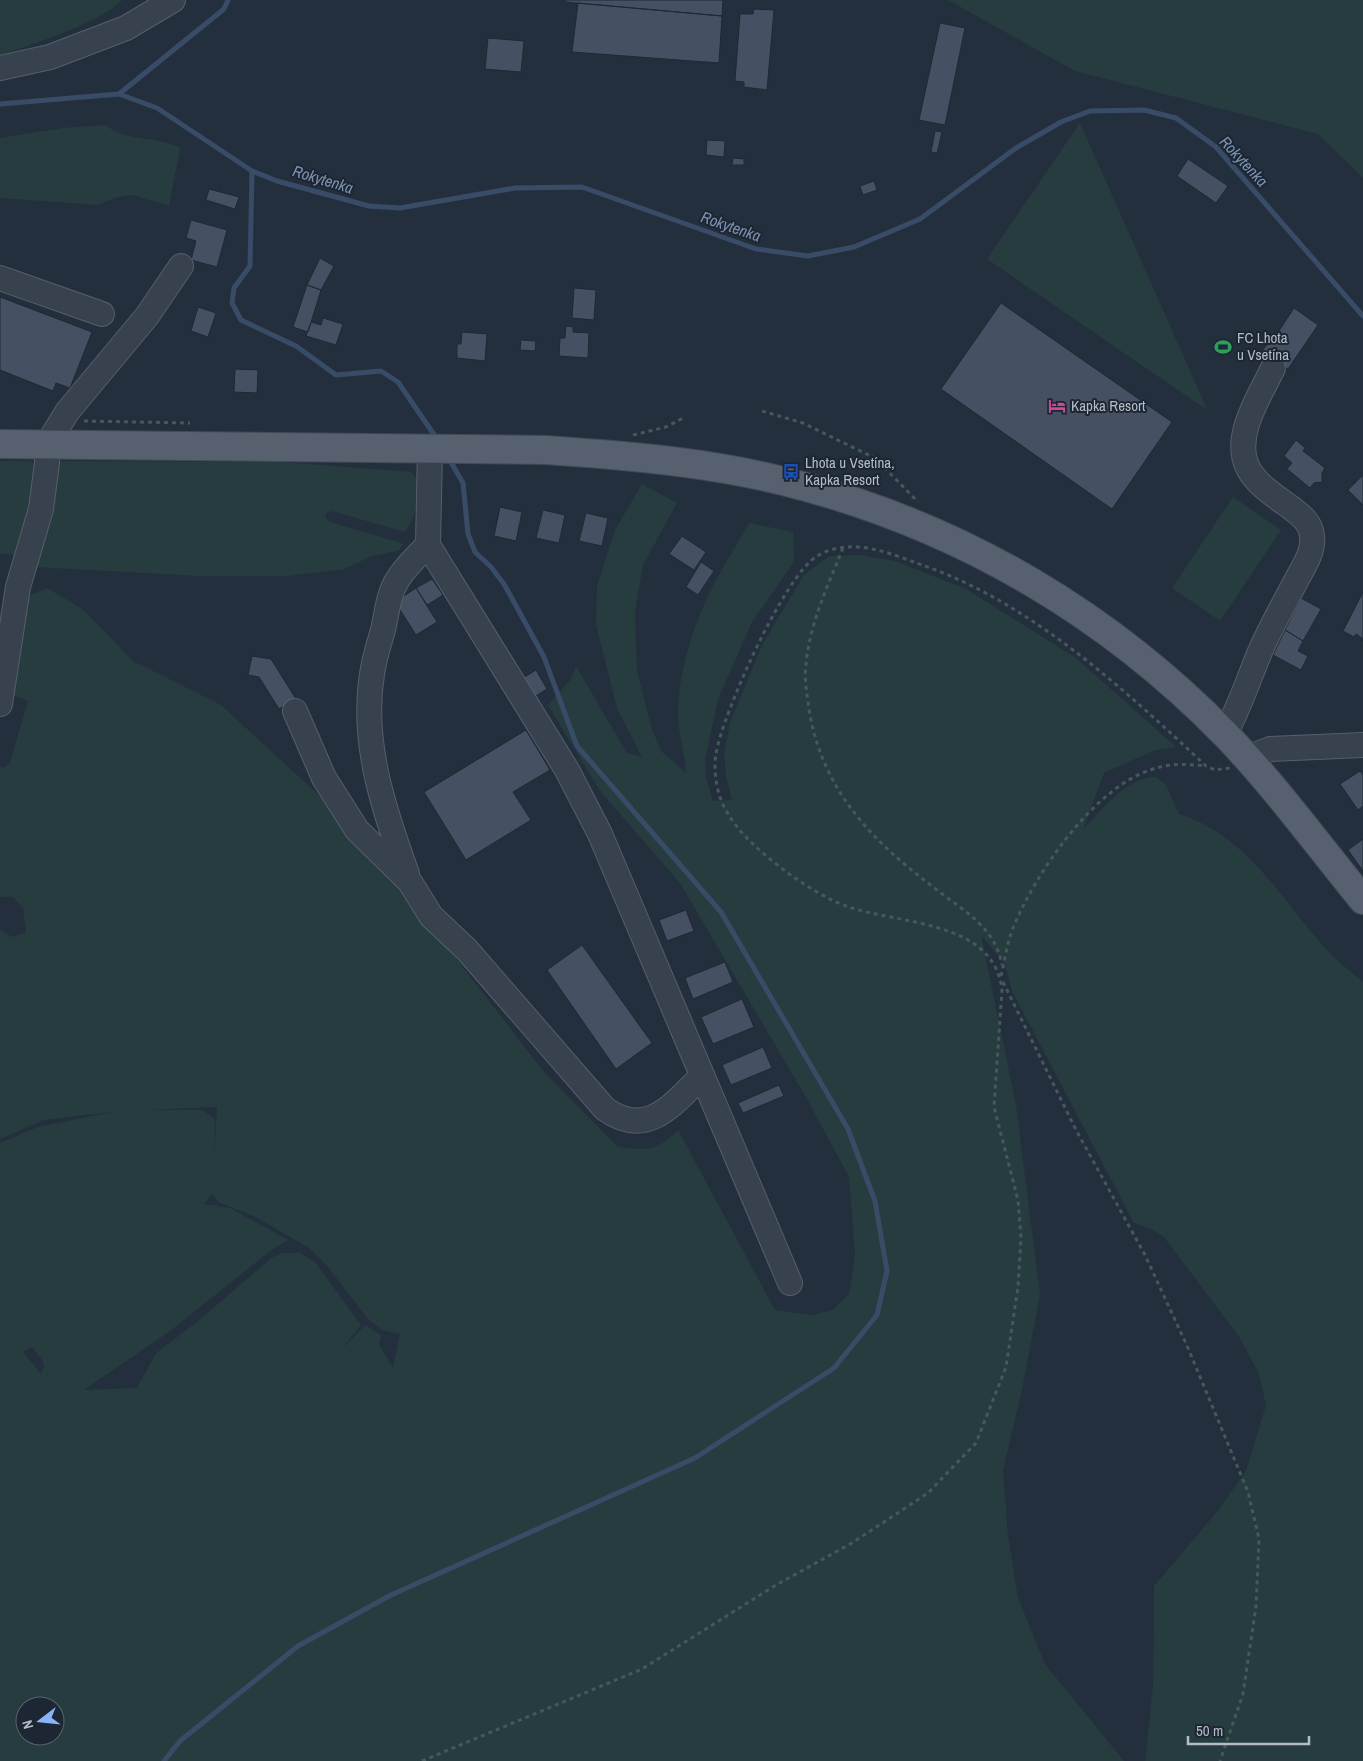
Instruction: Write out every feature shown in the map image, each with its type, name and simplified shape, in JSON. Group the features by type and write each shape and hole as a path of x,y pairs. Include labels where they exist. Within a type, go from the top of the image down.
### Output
{"main road":[{"path":"0,444 546,450 631,456 696,464 805,486 892,515 980,552 1049,591 1122,642 1156,670 1225,734 1247,758 1363,900"}],"street":[{"path":"0,68 50,57 118,31 173,0"},
{"path":"0,704 18,587 41,509 47,463 47,445 66,412 147,316 180,266"},
{"path":"0,278 102,314"},
{"path":"1225,734 1237,711 1270,629 1307,560 1312,543 1309,525 1255,478 1245,459 1243,449 1246,431 1252,413 1273,368"},
{"path":"440,449 428,544 397,579 390,596 372,675 370,720 372,753 384,810 410,882 431,916 467,950 605,1109 617,1118 631,1122 642,1121 655,1116 674,1103 702,1076"},
{"path":"428,544 566,770 600,834 790,1283"},
{"path":"295,711 324,778 346,816 356,830 410,882"},
{"path":"1247,758 1270,749 1362,739"}],"path":[{"path":"1220,1761 1243,1694 1256,1606 1259,1539 1248,1492 1188,1348 1145,1255 1072,1121 996,965 975,942 942,929 863,912 842,905 810,888 770,860 735,825 720,800 715,757 720,734 768,625 815,557 850,546 870,548 948,573 1020,614 1050,634 1119,687 1206,766 1215,770 1224,770 1247,758"},
{"path":"843,548 817,614 806,664 805,685 812,730 820,755 830,777 845,800 874,835 896,857 982,926 999,949 1003,968"},
{"path":"422,1761 642,1668 776,1586 852,1543 928,1492 976,1443 1006,1367 1018,1287 1020,1248 1018,1200 994,1107 1002,990 1001,978 1012,930 1025,901 1046,866 1097,804 1132,777 1150,770 1171,764 1206,766"}],"green space":[{"path":"0,0 122,0 100,16 83,24 0,55"},
{"path":"948,0 1363,0 1363,178 1318,134 1075,71"},
{"path":"1080,123 1207,409 1207,410 987,259"},
{"path":"105,125 123,134 162,141 180,148 169,206 132,195 114,198 99,205 0,198 0,138 63,128"},
{"path":"0,461 31,461 36,467 32,504 16,555 0,554"},
{"path":"61,461 283,462 411,472 418,480 417,501 413,519 405,532 332,511 325,514 328,521 404,544 398,551 372,556 344,569 289,576 198,576 36,567 52,463"},
{"path":"642,484 677,503 643,565 635,612 637,671 652,730 662,752 686,773 678,721 679,695 686,657 698,618 715,582 749,523 793,532 794,562 752,622 718,699 705,760 706,778 713,801 732,800 726,776 724,753 730,723 762,645 804,575 829,556 860,555 895,561 966,589 1076,658 1176,747 1155,750 1104,773 1083,829 1124,789 1134,783 1156,777 1166,785 1179,814 1203,824 1225,837 1244,853 1330,953 1363,982 1363,1761 1145,1761 1153,1685 1154,1586 1216,1513 1246,1471 1266,1405 1259,1374 1240,1338 1164,1237 1149,1228 1134,1223 1012,991 1005,964 981,935 1016,1105 1040,1294 1022,1390 1003,1470 1008,1535 1018,1598 1045,1664 1124,1761 0,1761 0,1143 38,1127 112,1112 43,1120 0,1139 0,930 13,937 26,932 23,908 13,897 0,897 0,766 3,768 10,763 28,701 8,693 21,600 47,588 84,610 133,661 221,705 357,830 544,1072 618,1147 651,1148 664,1142 678,1130 775,1310 813,1315 832,1310 849,1294 855,1254 849,1177 807,1099 680,883 600,791 548,705 571,679 576,666 627,753 642,757 617,708 596,625 597,586 615,530","holes":["217,1107 214,1159 215,1119 202,1110 146,1110","212,1193 218,1202 256,1217 309,1248 327,1266 368,1319 382,1330 400,1334 393,1368 379,1344 381,1335 365,1325 341,1350 361,1325 315,1262 300,1253 282,1253 271,1258 202,1318 156,1353 137,1388 84,1390 170,1331 274,1248 288,1240 230,1208 204,1204","32,1347 42,1360 44,1366 41,1374 23,1352"]},
{"path":"1233,497 1281,530 1220,621 1172,588"}],"building":[{"path":"565,0 723,0 722,16 565,2"},
{"path":"578,3 722,16 719,63 572,52"},
{"path":"754,9 774,10 767,90 744,87 744,82 735,81 740,14 753,14"},
{"path":"940,23 965,28 945,125 919,120"},
{"path":"488,38 524,41 521,72 485,69"},
{"path":"935,131 942,132 937,153 931,152"},
{"path":"707,140 725,141 724,157 706,155"},
{"path":"733,158 744,159 744,165 732,165"},
{"path":"1188,159 1228,186 1216,203 1177,176"},
{"path":"874,181 877,190 863,195 860,186"},
{"path":"209,189 239,197 235,209 206,200"},
{"path":"191,220 227,230 217,267 191,260 196,241 186,238"},
{"path":"320,258 334,266 321,290 307,285"},
{"path":"307,285 321,290 308,332 293,327"},
{"path":"574,288 596,290 594,320 572,318"},
{"path":"0,297 92,332 70,388 56,383 53,391 0,370"},
{"name":"Kapka Resort","path":"1001,303 1172,422 1112,509 941,389"},
{"path":"198,307 216,313 208,337 191,331"},
{"path":"1294,308 1318,325 1288,369 1262,351 1269,342 1271,343"},
{"path":"323,318 343,324 336,345 306,336 311,322 321,325"},
{"path":"566,326 573,327 573,332 589,333 588,358 559,356 560,338 565,338"},
{"path":"462,332 487,334 485,361 457,358 457,344 461,344"},
{"path":"521,340 536,341 535,351 520,350"},
{"path":"235,369 258,370 257,393 234,392"},
{"path":"1296,440 1305,448 1303,451 1325,468 1322,473 1322,482 1314,483 1310,488 1287,469 1292,463 1284,456"},
{"path":"1363,475 1363,505 1348,490"},
{"path":"500,507 522,512 516,541 494,536"},
{"path":"543,510 565,515 559,543 536,538"},
{"path":"586,513 608,518 602,546 579,541"},
{"path":"682,536 706,552 694,570 669,554"},
{"path":"701,562 714,571 698,595 686,587"},
{"path":"432,579 443,595 427,605 416,588"},
{"path":"416,588 437,622 416,635 395,602"},
{"path":"1363,592 1363,641 1356,634 1354,637 1343,631"},
{"path":"1301,598 1321,609 1303,641 1285,630"},
{"path":"1285,630 1303,641 1298,651 1308,656 1301,670 1273,655"},
{"path":"252,656 271,659 296,699 279,709 259,677 248,675"},
{"path":"536,670 547,689 534,697 523,678"},
{"path":"526,730 550,770 513,792 531,820 466,860 424,792"},
{"path":"1360,771 1363,775 1363,806 1358,810 1340,784"},
{"path":"1363,839 1363,871 1348,850"},
{"path":"686,910 694,931 667,941 659,920"},
{"path":"582,945 652,1043 616,1069 547,970"},
{"path":"725,962 733,982 693,999 685,978"},
{"path":"742,999 754,1027 713,1044 701,1017"},
{"path":"763,1047 772,1068 731,1085 722,1065"},
{"path":"779,1085 784,1096 743,1113 738,1103"}],"waterway":[{"path":"119,94 224,9 228,0"},
{"name":"Rokytenka","path":"0,104 119,94 157,108 252,171 277,181 369,206 400,208 515,188 582,187 756,249 808,256 854,247 920,219 1016,148 1061,122 1090,111 1144,110 1176,118 1216,147 1363,316"},
{"path":"252,171 250,266 234,288 232,303 241,320 296,346 336,375 381,371 398,382 437,439"},
{"path":"164,1761 180,1741 298,1646 389,1596 695,1458 834,1368 877,1315 887,1271 875,1201 848,1129 721,912 577,746 544,657 504,584 491,567 475,552 468,534 463,483 448,457"}],"place":[{"name":"FC Lhota u Vsetína","path":"1223,347"},
{"name":"Kapka Resort","path":"1057,406"},
{"name":"Lhota u Vsetína, Kapka Resort","path":"791,472"}]}
